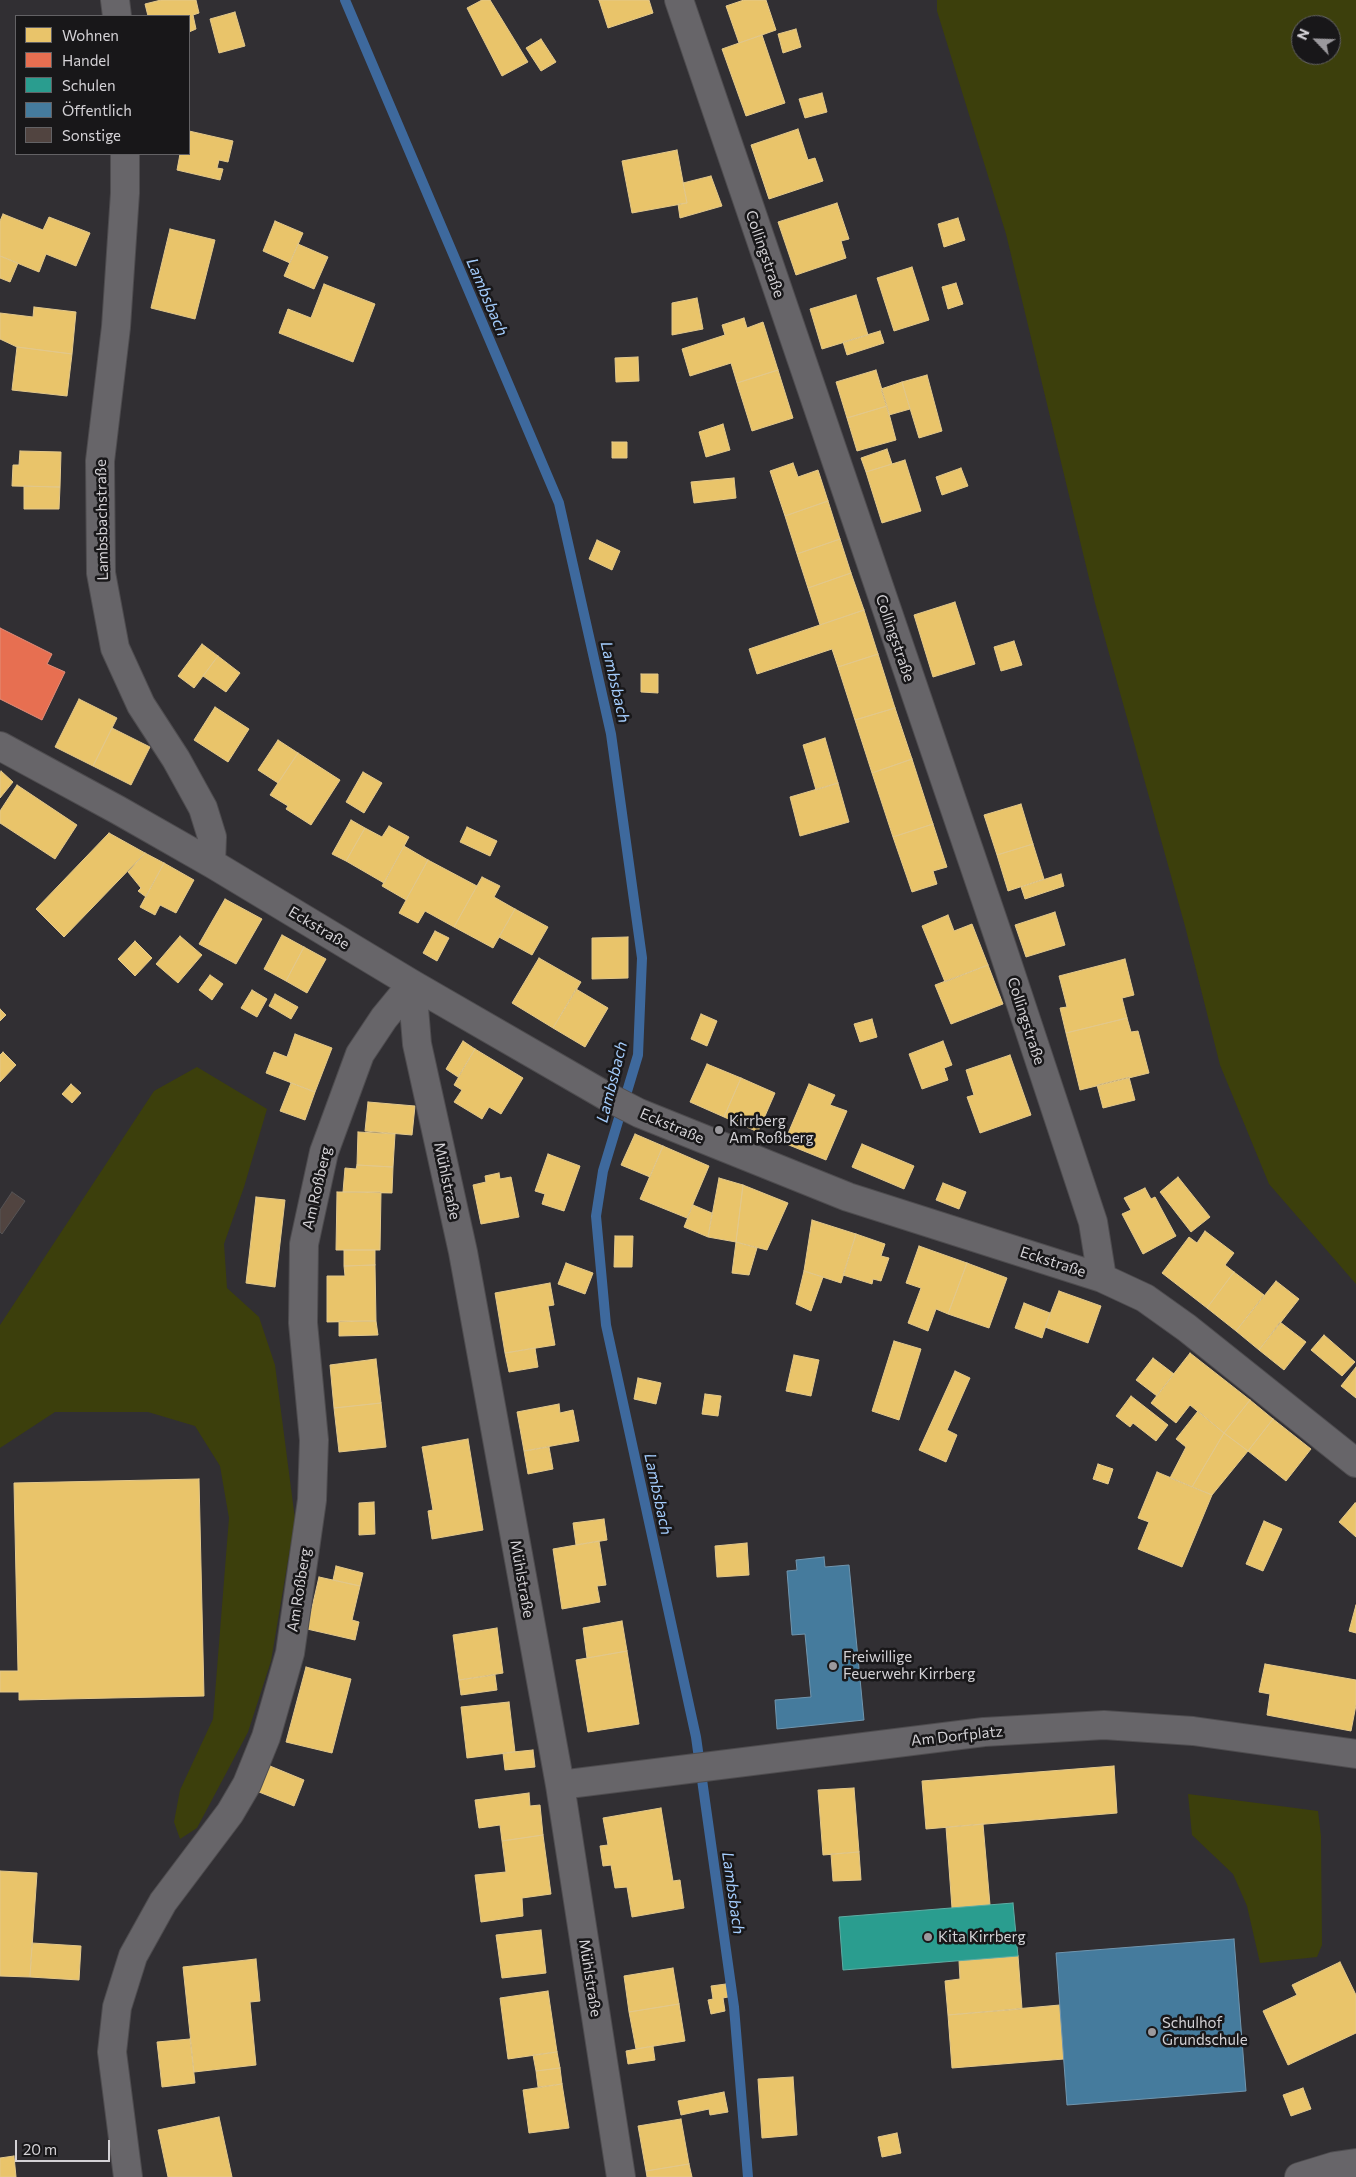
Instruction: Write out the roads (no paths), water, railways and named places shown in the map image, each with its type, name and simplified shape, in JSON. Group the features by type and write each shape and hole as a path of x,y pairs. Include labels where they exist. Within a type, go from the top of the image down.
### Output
{"street":[{"path":"115,0 117,15"},
{"name":"Collingstraße","path":"679,0 1002,947 1093,1222 1102,1278"},
{"name":"Lambsbachstraße","path":"125,155 125,193 116,327 100,461 101,574 115,648 141,705 203,808 212,837 211,863"},
{"name":"Eckstraße","path":"0,746 211,863 412,984 606,1096 639,1113 848,1197 1102,1278 1144,1298 1187,1328 1356,1463"},
{"name":"Mühlstraße","path":"412,984 417,1044 463,1252 560,1785 621,2177"},
{"name":"Am Roßberg","path":"128,2177 112,2052 117,2007 137,1949 163,1902 230,1812 243,1791 266,1737 290,1653 312,1500 314,1440 303,1323 304,1244 324,1152 360,1054 384,1018 412,984"},
{"name":"Am Dorfplatz","path":"560,1785 682,1771 875,1744 984,1732 1104,1725 1193,1731 1356,1754"},
{"path":"1299,2177 1335,2166 1356,2163"}],"waterway":[{"name":"Lambsbach","path":"345,0 559,503 611,734 642,958 638,1055 603,1171 596,1216 606,1325 696,1737 734,2007 748,2177"}],"place":[{"name":"Kirrberg Am Roßberg","path":"719,1130"},
{"name":"Freiwillige Feuerwehr Kirrberg","path":"833,1666"},
{"name":"Kita Kirrberg","path":"928,1937"},
{"name":"Schulhof Grundschule","path":"1152,2032"}]}
